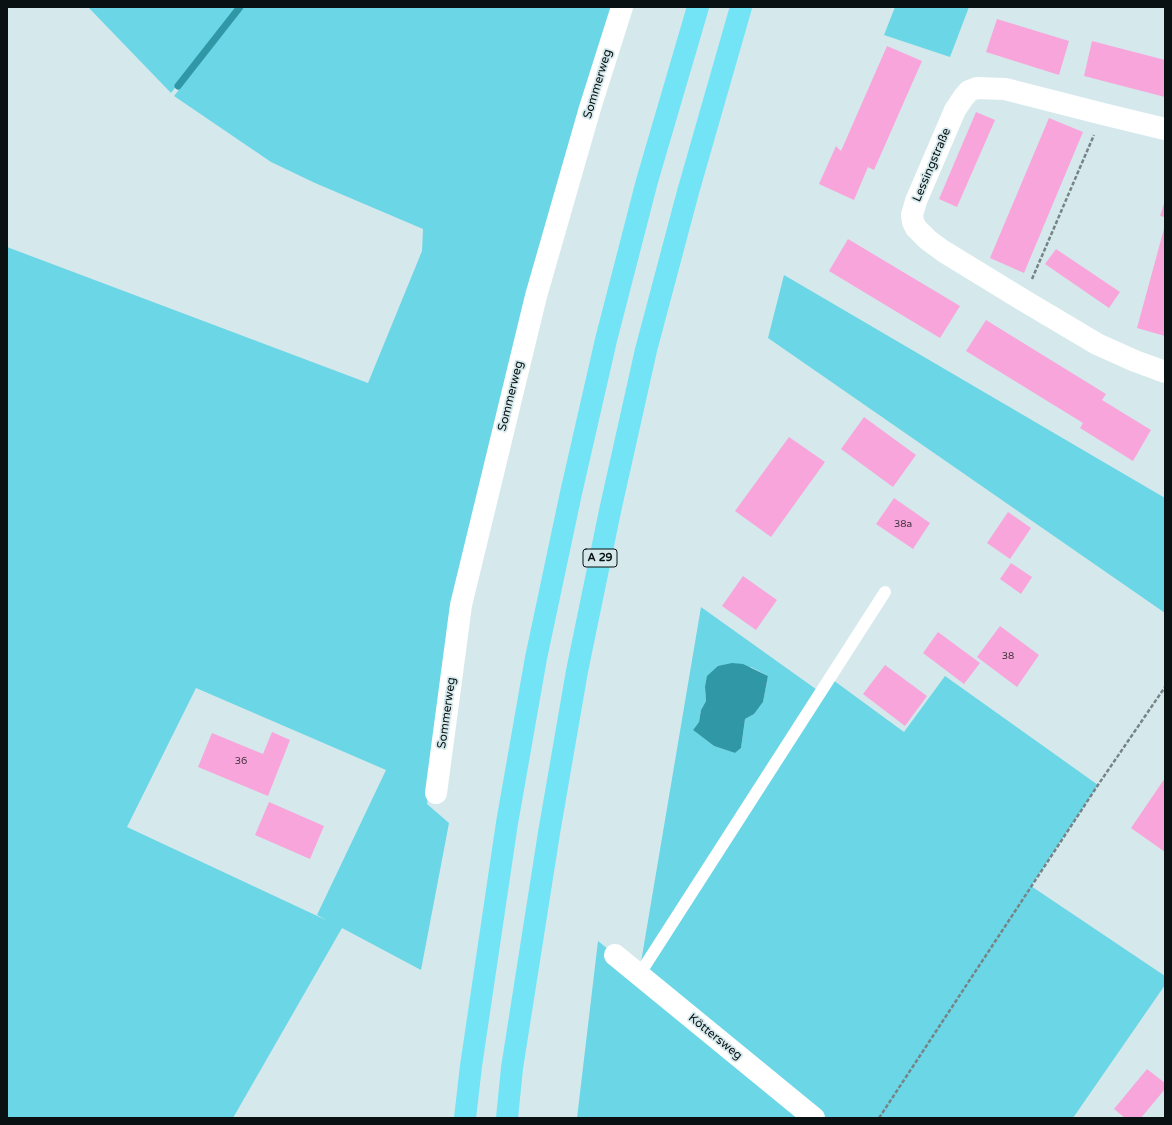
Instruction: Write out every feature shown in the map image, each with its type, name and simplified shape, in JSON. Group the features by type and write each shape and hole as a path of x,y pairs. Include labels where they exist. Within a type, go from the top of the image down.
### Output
{"highway":[{"path":"465,1118 471,1066 509,815 536,658 571,493 606,340 649,173 698,7"},
{"name":"A 29","path":"507,1118 512,1068 550,825 577,671 610,511 646,350 688,192 741,7"}],"street":[{"name":"Sommerweg","path":"436,793 461,605 536,296 590,108 622,7"},
{"name":"Lessingstraße","path":"1165,129 1005,89 977,88 970,91 962,98 955,110 916,201 912,215 916,228 928,240 943,251 1097,344 1134,361 1165,372"},
{"name":"Köttersweg","path":"615,955 814,1118"}],"lane":[{"path":"639,975 885,592"}],"path":[{"path":"1023,300 1103,114"},
{"path":"879,1118 1098,785 1165,686"}],"shaded area":[{"path":"88,7 237,7 171,93"},
{"path":"244,7 614,7 457,603 427,804 449,823 421,970 342,928 233,1118 7,1118 7,247 368,383 422,251 423,229 315,183 271,162 174,96","holes":["196,688 386,770 317,915 328,921 127,827"]},
{"path":"895,7 969,7 950,57 884,35"},
{"path":"784,275 1165,498 1165,613 768,338"},
{"path":"701,607 820,692 833,680 904,732 945,676 1098,785 1031,886 1165,976 1165,985 1073,1118 577,1118 598,941 639,974","holes":["751,667 768,676 763,702 754,714 745,719 741,748 735,753 714,746 693,730 699,722 701,710 706,701 705,687"]},
{"path":"732,663 743,664 768,676 763,702 754,714 745,719 741,748 735,753 714,746 693,730 699,722 701,710 706,701 705,687 707,676 718,666"}],"building":[{"path":"997,19 1069,41 1059,75 986,52"},
{"path":"1092,41 1165,60 1165,97 1084,76"},
{"path":"887,46 922,61 874,170 868,167 854,200 819,184 836,146 841,151"},
{"path":"976,112 995,120 957,207 939,199"},
{"path":"1049,118 1083,132 1024,273 990,258"},
{"path":"1165,200 1165,217 1160,216"},
{"path":"1165,225 1165,336 1137,328"},
{"path":"848,239 960,306 940,338 829,271"},
{"path":"1056,249 1120,292 1109,308 1045,264"},
{"path":"986,320 1106,394 1102,400 1151,430 1133,461 1080,428 1083,423 966,351"},
{"path":"864,417 916,455 893,487 841,449"},
{"path":"789,437 825,462 771,537 735,511"},
{"path":"894,498 930,523 913,549 876,524"},
{"path":"1008,512 1031,528 1010,559 987,543"},
{"path":"1011,563 1032,577 1021,594 1000,579"},
{"path":"743,576 777,600 756,630 722,606"},
{"path":"1000,626 1039,655 1017,687 977,657"},
{"path":"938,632 980,663 964,684 923,653"},
{"path":"885,665 927,696 905,726 863,694"},
{"path":"272,732 290,740 268,796 198,767 212,733 263,754"},
{"path":"1165,778 1165,852 1131,828"},
{"path":"269,802 324,826 310,859 255,835"},
{"path":"1147,1069 1165,1083 1165,1089 1141,1118 1125,1118 1114,1109"}],"waterway":[{"path":"178,86 240,7"}]}
